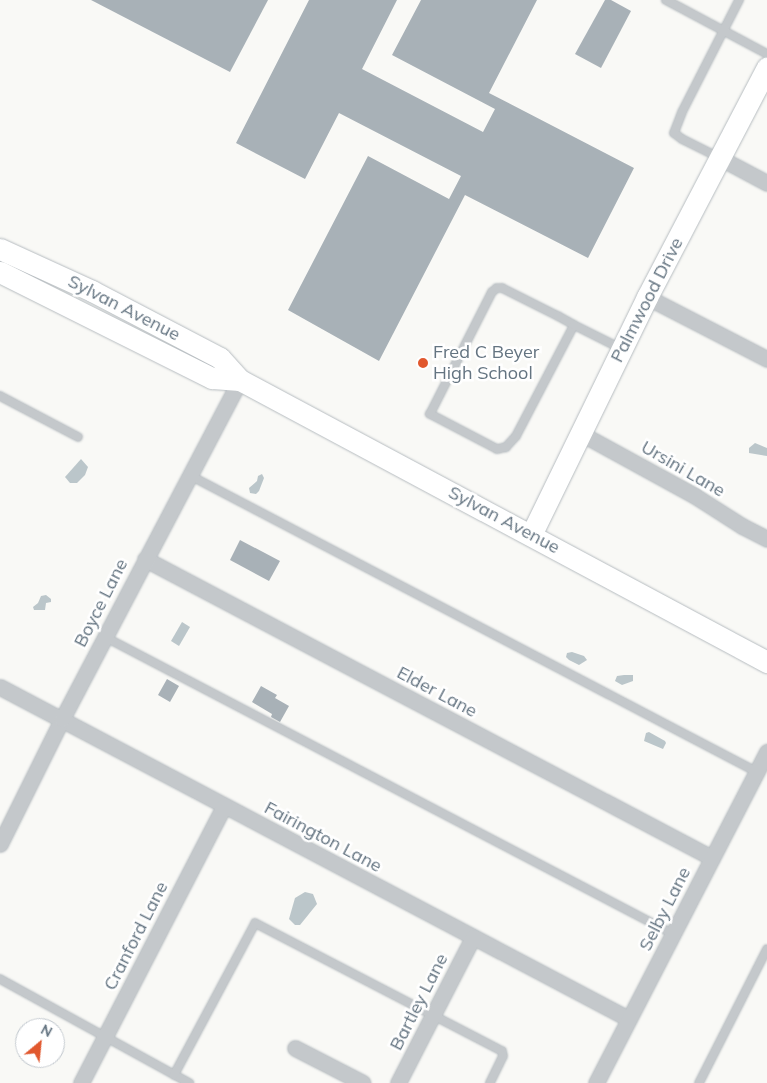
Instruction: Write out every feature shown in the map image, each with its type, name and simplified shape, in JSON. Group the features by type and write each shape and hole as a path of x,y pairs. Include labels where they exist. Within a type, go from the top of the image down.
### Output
{"main road":[{"name":"Palmwood Drive","path":"531,535 647,297 767,67"},
{"name":"Sylvan Avenue","path":"0,249 92,291 220,358 240,380 767,662"},
{"name":"Sylvan Avenue","path":"0,272 212,378 240,380"}],"street":[{"path":"720,158 767,183"},
{"path":"647,297 767,359"},
{"name":"Boyce Lane","path":"0,844 62,719 240,380"},
{"name":"Ursini Lane","path":"580,433 695,496 742,526 767,539"},
{"name":"Elder Lane","path":"145,559 712,858"},
{"name":"Fairington Lane","path":"0,687 629,1019"},
{"name":"Selby Lane","path":"596,1083 767,752"},
{"name":"Cranford Lane","path":"81,1083 224,806"},
{"name":"Bartley Lane","path":"398,1083 474,937"},
{"path":"295,1048 363,1083"}],"lane":[{"path":"666,0 767,54"},
{"path":"720,158 682,140 674,133 682,112 740,0"},
{"path":"574,324 516,436 506,447 496,449 430,414 492,292 497,288 574,324 621,349"},
{"path":"0,396 78,437"},
{"path":"191,476 757,772"},
{"path":"105,637 673,934"},
{"path":"174,1075 255,923 502,1050 502,1056 490,1083"},
{"path":"699,1083 767,949"},
{"path":"0,979 189,1083"}],"shaded area":[{"path":"755,443 767,448 767,456 749,453 749,448"},
{"path":"81,459 88,467 85,475 77,483 70,483 65,477"},
{"path":"262,474 264,478 259,491 256,494 250,493 249,488 257,481 258,476"},
{"path":"46,595 51,599 51,602 46,603 45,610 34,610 33,607 38,603 41,596"},
{"path":"182,622 190,627 179,646 171,641"},
{"path":"572,652 584,656 587,660 579,665 569,660 566,657 567,653"},
{"path":"633,675 633,681 622,685 615,681 617,676"},
{"path":"649,732 665,741 663,749 644,741 646,733"},
{"path":"305,892 313,894 317,904 300,925 295,925 289,919 295,898"}],"building":[{"path":"91,0 268,0 230,72"},
{"path":"309,0 397,0 362,69 483,132 495,109 392,55 421,0 537,0 489,93 634,168 588,258 465,195 379,361 288,310 368,156 449,199 461,176 339,113 305,179 236,143"},
{"path":"605,0 611,0 631,11 601,68 575,54"},
{"path":"240,540 280,561 269,581 230,560"},
{"path":"167,679 179,686 170,702 158,695"},
{"path":"261,686 277,695 275,698 289,706 280,722 271,717 272,714 252,702"}],"place":[{"name":"Fred C Beyer High School","path":"423,363"}]}
